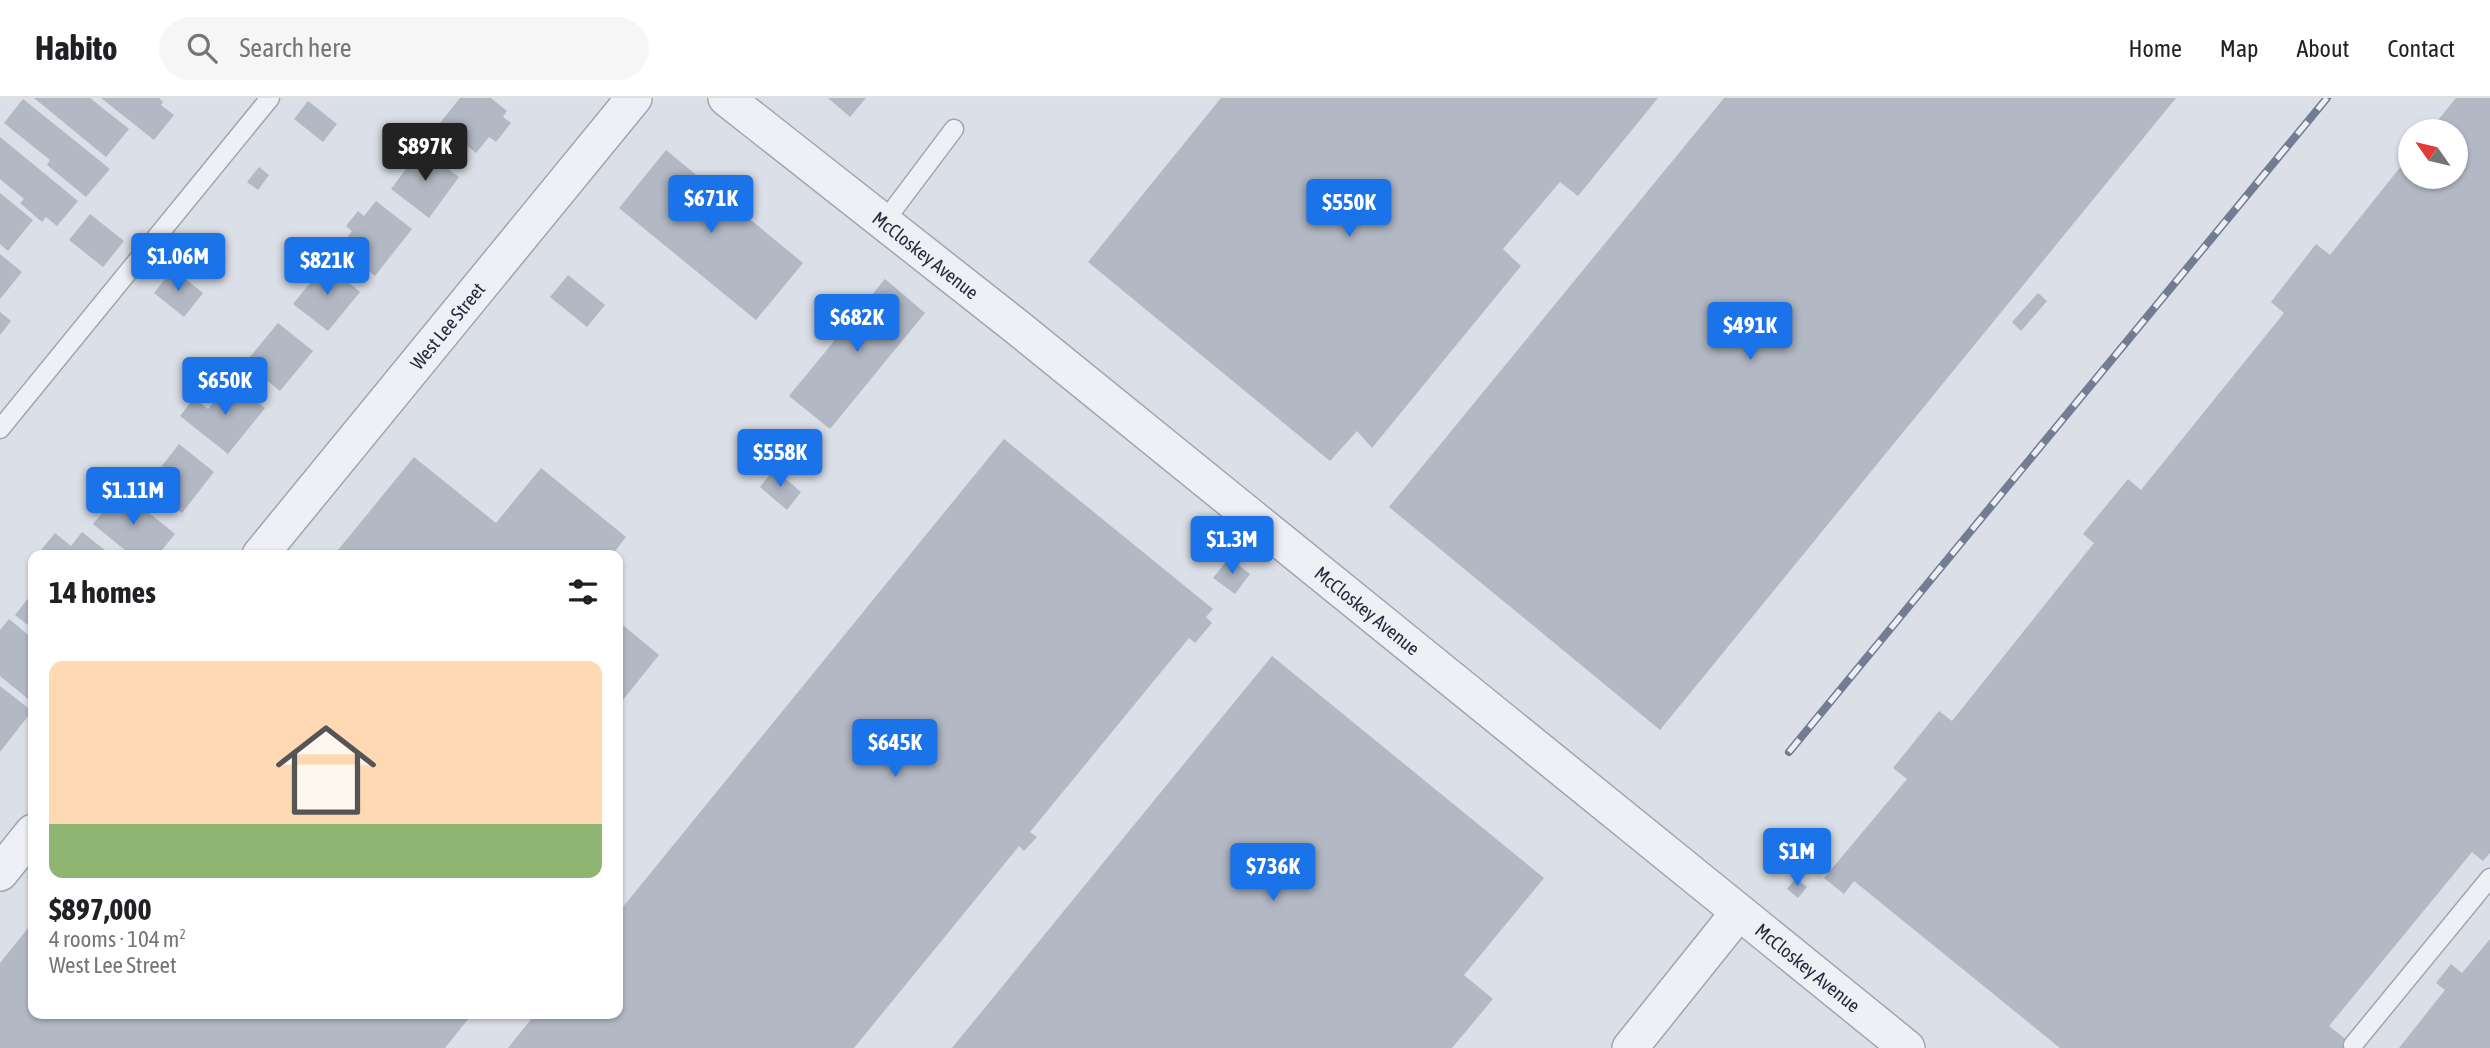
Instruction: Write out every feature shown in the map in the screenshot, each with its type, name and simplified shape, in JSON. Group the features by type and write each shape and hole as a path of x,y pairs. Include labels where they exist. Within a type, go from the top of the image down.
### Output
{"street":[{"name":"West Lee Street","path":"264,550 634,98"},
{"name":"McCloskey Avenue","path":"726,98 1017,327 1907,1048"},
{"path":"0,873 28,838"},
{"path":"1630,1048 1739,912"}],"lane":[{"path":"0,429 270,98"},
{"path":"884,222 954,129"},
{"path":"2353,1045 2490,878"}],"building":[{"path":"34,98 90,98 129,129 106,157"},
{"path":"101,98 159,98 163,102 161,105 174,115 154,140"},
{"path":"460,98 491,98 507,111 503,117 511,123 496,142 489,137 476,153 440,123"},
{"path":"828,98 866,98 850,117"},
{"path":"1221,98 1658,98 1578,196 1560,182 1503,249 1521,266 1372,448 1357,431 1330,461 1088,262"},
{"path":"1724,98 2176,98 1660,730 1389,507"},
{"path":"2456,98 2490,98 2490,853 2483,861 2472,852 2329,1026 2357,1048 2060,1048 1854,881 1844,894 1824,878 1907,779 1893,768 1939,711 1952,721 2094,543 2083,534 2128,479 2141,490 2284,313 2271,302 2316,244 2330,255 2398,170 2398,189 2468,189 2468,119 2439,119"},
{"path":"23,99 110,169 86,197 47,165 50,160 4,123"},
{"path":"308,101 337,124 323,142 294,119"},
{"path":"0,137 78,201 57,226 46,217 42,222 20,203 24,199 0,179"},
{"path":"421,149 459,177 429,218 391,189"},
{"path":"666,150 803,263 756,320 619,208"},
{"path":"259,167 269,175 258,190 247,182"},
{"path":"0,193 33,220 8,251 0,244"},
{"path":"376,201 412,229 375,276 340,248 352,231 346,226 358,211 364,216"},
{"path":"90,214 124,241 103,267 69,240"},
{"path":"0,254 22,272 0,299"},
{"path":"326,263 360,292 328,331 293,304"},
{"path":"173,269 203,293 184,317 154,293"},
{"path":"568,275 605,305 587,327 550,297"},
{"path":"885,279 925,313 830,429 789,396"},
{"path":"2038,293 2047,301 2021,331 2012,322"},
{"path":"0,312 11,321 0,335"},
{"path":"278,323 313,351 280,391 245,363"},
{"path":"231,381 265,408 228,454 180,416 194,398 208,409"},
{"path":"1004,439 1213,609 1206,617 1212,623 1195,643 1189,638 1030,832 1037,837 1024,851 1019,846 854,1048 508,1048 531,1019 623,1019 623,907"},
{"path":"179,444 214,472 182,513 147,485"},
{"path":"414,457 496,523 541,468 626,537 616,550 338,550"},
{"path":"774,469 801,492 787,510 760,487"},
{"path":"121,490 175,534 162,550 125,550 93,524"},
{"path":"82,532 105,550 41,550 55,533 71,546"},
{"path":"1229,558 1250,574 1235,594 1213,578"},
{"path":"28,598 28,625 15,615"},
{"path":"9,619 28,635 28,699 0,676 0,630"},
{"path":"623,625 659,655 623,700"},
{"path":"1272,656 1544,878 1464,975 1493,999 1452,1048 952,1048"},
{"path":"0,686 28,708 28,716 0,752"},
{"path":"1796,878 1807,887 1798,898 1787,889"},
{"path":"28,928 28,1019 468,1019 445,1048 0,1048 0,963"},
{"path":"2490,939 2490,1048 2399,1048 2445,990 2436,983 2451,964 2462,973"}],"railway":[{"path":"1789,752 2327,98"}]}
